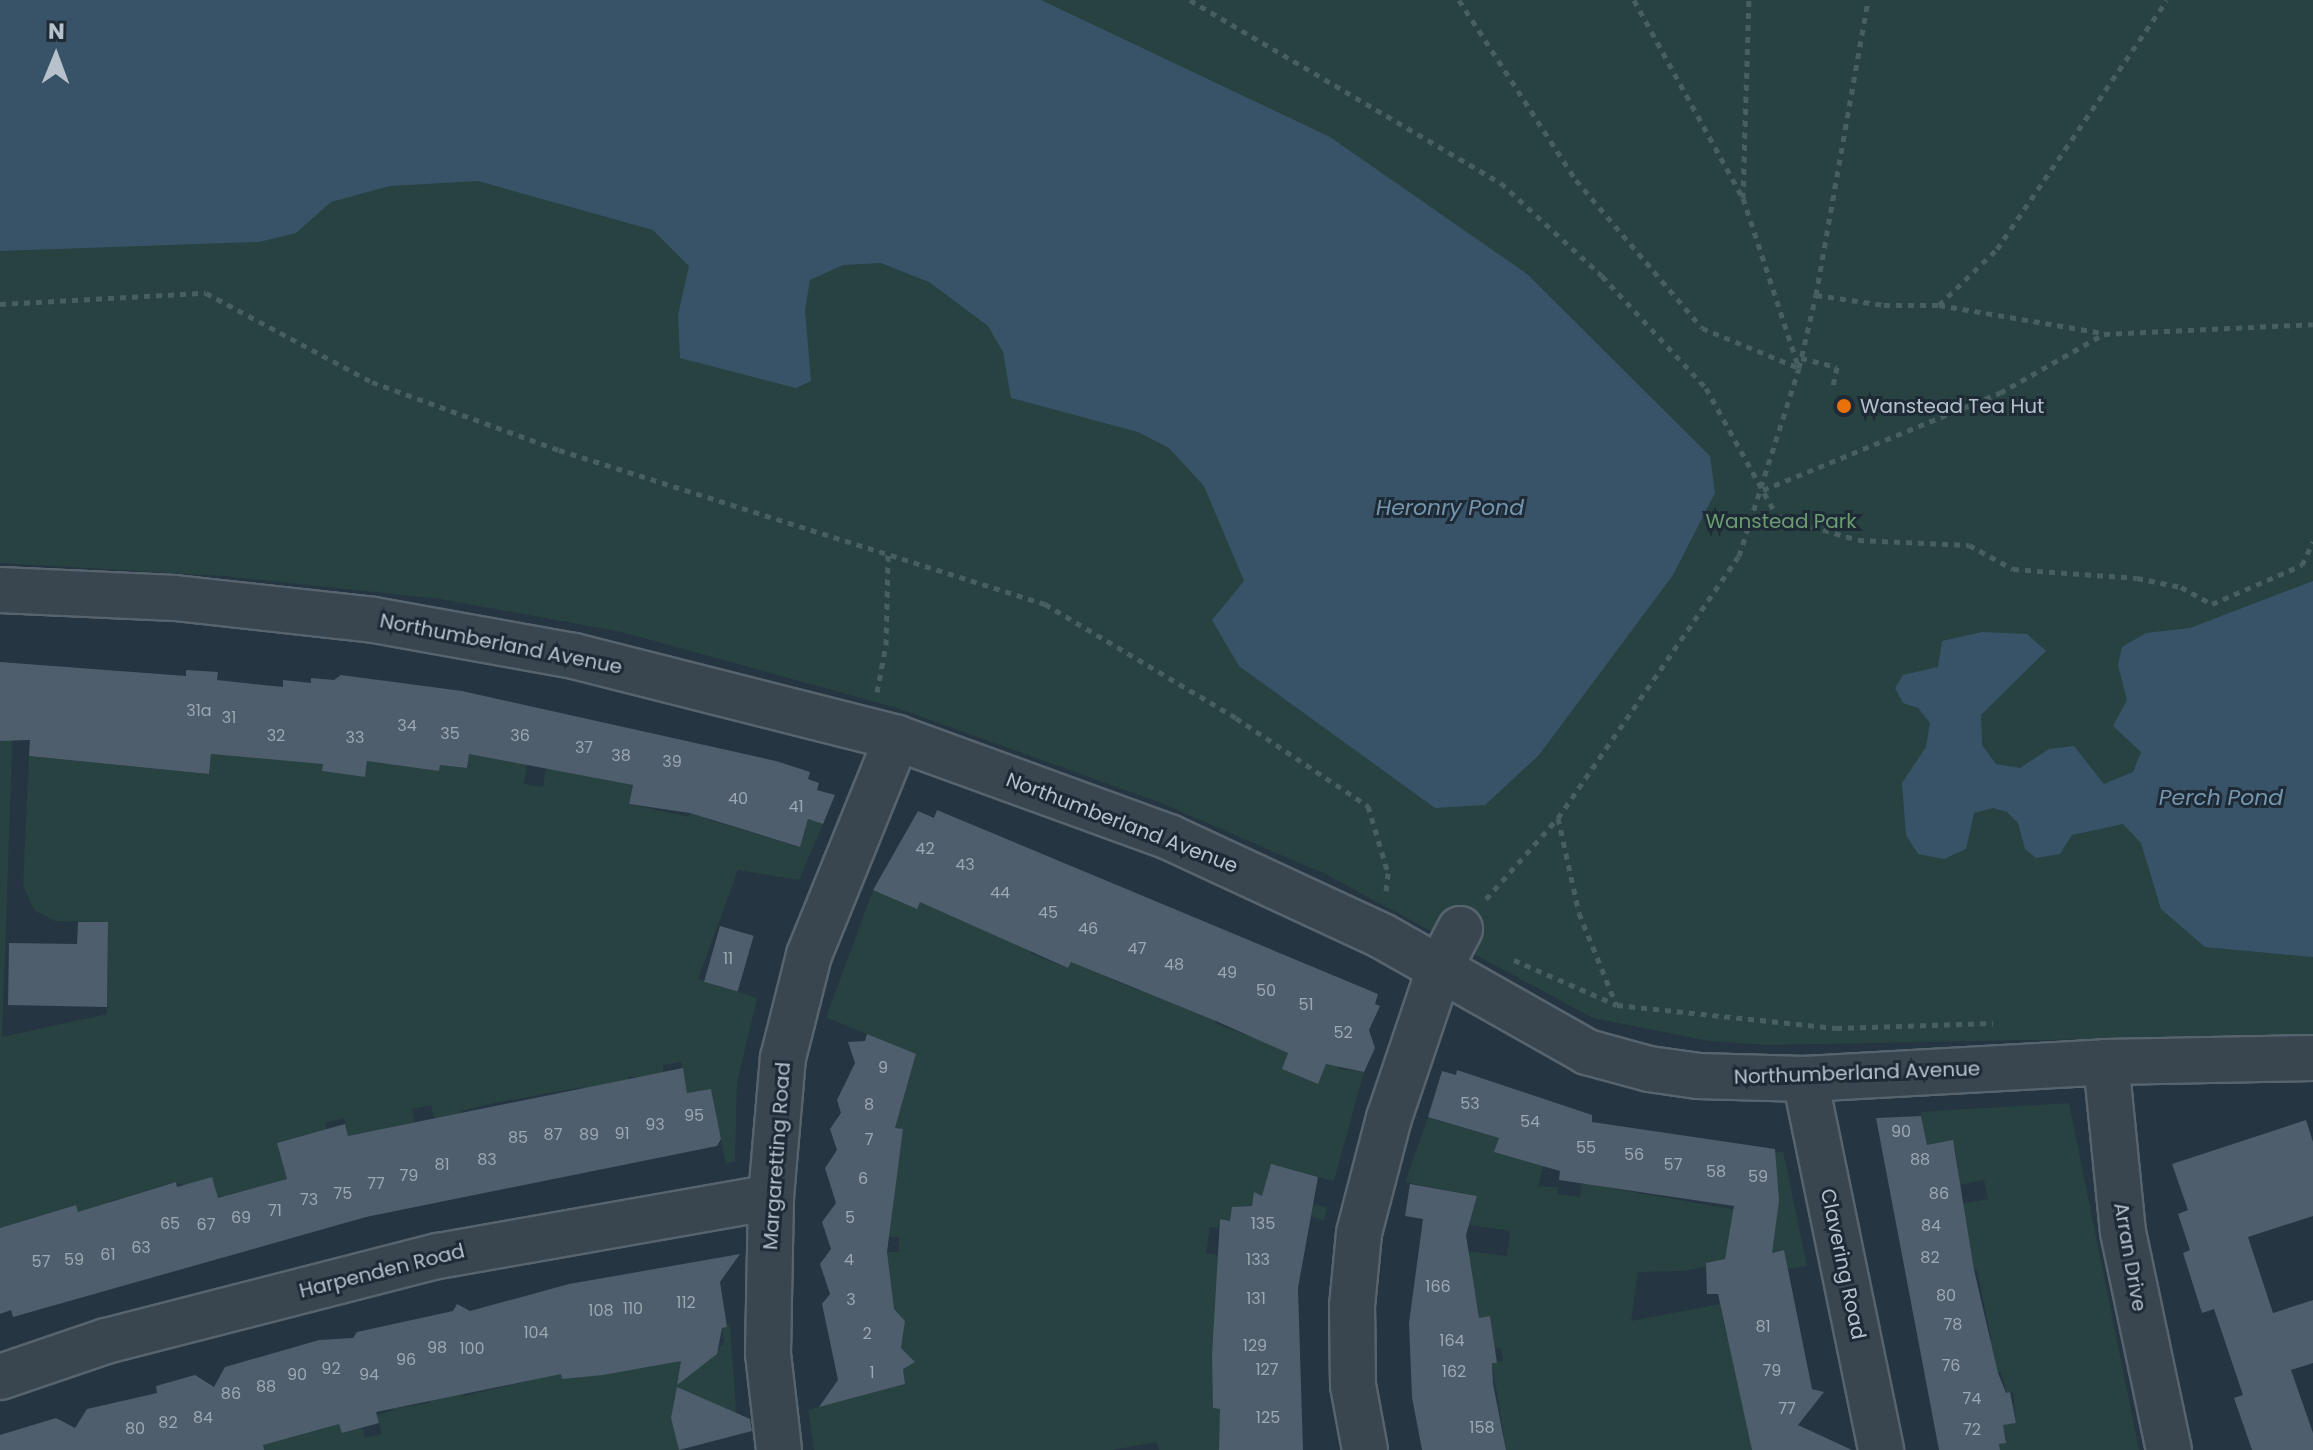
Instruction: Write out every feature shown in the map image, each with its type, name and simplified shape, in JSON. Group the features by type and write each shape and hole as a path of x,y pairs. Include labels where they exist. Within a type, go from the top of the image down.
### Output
{"street":[{"name":"Northumberland Avenue","path":"0,590 175,598 374,620 574,656 880,734 1169,837 1382,936 1587,1052 1698,1076 1805,1079 2106,1062 2313,1058"},
{"name":"Margaretting Road","path":"779,1450 768,1353 771,1197 783,1058 809,955 880,734"},
{"path":"1365,1450 1353,1385 1352,1306 1359,1233 1389,1118 1440,967 1460,929"},
{"name":"Arran Drive","path":"2106,1062 2123,1232 2169,1450"},
{"name":"Clavering Road","path":"1805,1079 1881,1450"},
{"name":"Harpenden Road","path":"0,1377 106,1341 438,1256 771,1197"}],"path":[{"path":"1190,0 1501,183 1602,276 1706,388 1777,516 1858,540 1969,545 2013,569 2137,578 2181,587 2212,604 2302,565 2313,541"},
{"path":"1459,0 1576,180 1702,328 1799,368"},
{"path":"1634,0 1743,198 1799,368"},
{"path":"1743,198 1749,0"},
{"path":"1460,929 1558,818 1739,556 1799,368 1816,295 1868,0"},
{"path":"1939,305 1997,249 2167,0"},
{"path":"0,304 206,293 372,382 559,450 1045,604 1236,718 1368,806 1388,873 1382,936"},
{"path":"1816,295 1884,305 1939,305 2104,334 2313,324"},
{"path":"1762,491 2000,393 2104,334"},
{"path":"1801,358 1837,367 1832,390"},
{"path":"880,734 875,702 886,645 888,554"},
{"path":"1558,818 1579,913 1617,1005"},
{"path":"1507,956 1617,1005 1836,1028 2006,1023"}],"green space":[{"name":"Wanstead Park","path":"0,0 2313,0 2313,1035 1768,1045 1709,1041 1593,1018 1325,874 1161,803 897,708 622,632 440,599 223,576 0,563"},
{"path":"14,695 2,1037 107,1014 108,922 55,921 35,911 23,886 29,756 209,774 211,753 329,717 322,771 365,777 368,759 439,771 440,765 467,768 476,703 527,764 524,784 543,787 546,768 560,770 633,785 629,804 689,817 701,775 707,819 799,847 808,819 823,824 799,880 738,870 698,979 757,998 737,1083 735,1161 726,1164 711,1089 687,1093 681,1062 663,1065 664,1076 628,1077 633,1103 588,1109 583,1087 494,1103 461,1111 466,1136 440,1142 431,1105 412,1109 415,1123 367,1159 361,1133 348,1136 344,1118 325,1123 336,1166 309,1134 277,1143 287,1179 218,1198 175,1182 108,1202 85,1235 76,1205 19,1222 31,1260 0,1245 0,741"},
{"path":"928,883 1033,945 1030,953 1068,968 1081,939 1125,925 1104,976 1137,990 1226,996 1215,1023 1245,1035 1255,1013 1289,1050 1282,1069 1317,1084 1333,1046 1339,1069 1364,1072 1334,1181 1272,1165 1311,1204 1327,1207 1324,1221 1254,1193 1252,1206 1233,1207 1230,1221 1220,1219 1218,1228 1210,1227 1206,1253 1218,1255 1213,1408 1234,1409 1220,1431 1219,1450 1159,1450 1156,1442 1113,1450 814,1450 808,1410 905,1384 903,1369 910,1357 900,1352 898,1333 905,1321 895,1316 875,1252 899,1252 899,1237 884,1237 903,1130 895,1128 916,1055 826,1017 873,890"},
{"path":"2069,1103 2139,1450 2000,1450 1999,1444 2006,1442 2003,1425 2016,1423 2013,1392 2006,1393 2001,1372 1981,1377 1974,1343 1991,1339 1977,1270 1959,1273 1961,1204 1988,1199 1984,1180 1939,1189 1958,1166 1954,1145 1927,1145 1920,1112"},
{"path":"1428,1117 1499,1138 1495,1152 1543,1166 1538,1186 1558,1187 1557,1194 1580,1197 1583,1175 1610,1188 1777,1217 1775,1153 1783,1151 1807,1266 1787,1269 1784,1250 1684,1271 1638,1272 1631,1321 1720,1304 1726,1335 1747,1331 1752,1450 1506,1450 1492,1363 1503,1361 1501,1348 1495,1349 1490,1316 1479,1318 1466,1251 1507,1256 1510,1231 1469,1225 1477,1196 1405,1182"},
{"path":"730,1324 736,1412 671,1418 679,1450 253,1450 263,1447 253,1411 331,1389 342,1433 362,1428 365,1438 382,1434 377,1415 394,1410 379,1332 383,1332 399,1408 430,1403 428,1388 461,1381 464,1396 528,1381 559,1364 562,1379 581,1376 600,1362 603,1375 627,1371 622,1339 712,1357 724,1342 722,1328"}],"water":[{"name":"Heronry Pond","path":"0,0 1041,0 1330,137 1527,274 1710,456 1715,493 1673,575 1539,755 1485,805 1435,808 1239,666 1212,620 1244,581 1204,486 1169,448 1138,432 1011,398 1003,352 988,326 929,282 881,263 843,265 810,280 805,310 811,381 796,388 680,358 678,315 689,266 653,230 478,181 390,186 331,202 296,233 259,242 0,251"},
{"name":"Perch Pond","path":"2313,581 2313,957 2205,947 2161,909 2141,843 2123,824 2072,835 2060,854 2036,858 2025,849 2018,823 2007,812 1993,808 1974,813 1966,849 1944,859 1918,854 1906,835 1902,783 1926,747 1930,723 1918,708 1903,703 1895,688 1903,675 1938,667 1942,641 1982,632 2027,634 2046,651 1981,715 1982,745 1996,764 2020,768 2049,749 2074,746 2104,784 2133,772 2141,752 2113,726 2127,700 2118,665 2122,647 2146,633 2190,628"}],"building":[{"path":"0,662 186,676 186,670 218,672 217,680 283,687 283,680 311,683 311,678 334,680 341,675 462,691 776,761 810,772 808,779 819,783 817,790 835,795 823,824 808,819 800,847 690,813 629,804 633,785 469,754 467,768 440,765 439,771 367,761 365,777 322,771 323,764 211,754 209,774 29,756 30,740 0,741"},
{"path":"937,810 1378,994 1375,1004 1380,1006 1369,1030 1375,1048 1364,1072 1326,1064 1318,1084 1282,1069 1288,1053 1216,1021 1071,962 1068,968 920,902 917,909 873,890 918,811 934,818"},
{"path":"78,922 108,922 107,1007 8,1005 9,943 77,944"},
{"path":"720,926 754,936 738,991 704,982"},
{"path":"867,1034 916,1054 895,1128 903,1129 887,1252 894,1309 905,1321 901,1348 915,1362 903,1369 905,1384 819,1407 838,1380 822,1304 830,1294 820,1264 831,1249 822,1222 836,1203 825,1168 837,1150 830,1129 841,1113 837,1100 855,1063 848,1042 865,1041"},
{"path":"683,1068 687,1093 711,1089 721,1139 717,1146 366,1217 13,1317 11,1310 0,1314 0,1228 76,1205 78,1212 176,1182 177,1187 212,1177 218,1198 287,1179 277,1143 345,1124 348,1136"},
{"path":"1457,1070 1592,1115 1592,1122 1775,1149 1779,1201 1772,1253 1784,1250 1812,1389 1824,1392 1798,1425 1852,1450 1752,1450 1718,1294 1707,1294 1706,1263 1725,1259 1734,1206 1559,1180 1560,1171 1494,1152 1499,1138 1428,1117 1442,1071 1456,1075"},
{"path":"1921,1116 1927,1145 1953,1140 1974,1270 1998,1373 2006,1393 2010,1392 2016,1423 2003,1425 2006,1443 1999,1444 2000,1450 1939,1450 1876,1118"},
{"path":"2306,1120 2313,1142 2313,1216 2248,1237 2273,1313 2313,1300 2313,1363 2291,1370 2313,1433 2313,1450 2252,1450 2234,1398 2243,1395 2214,1309 2202,1313 2183,1253 2190,1250 2178,1214 2188,1210 2172,1164"},
{"path":"1271,1164 1318,1177 1298,1288 1303,1450 1219,1450 1220,1409 1213,1408 1212,1356 1220,1219 1230,1221 1232,1207 1252,1206 1254,1192 1262,1196"},
{"path":"1410,1184 1477,1196 1466,1235 1479,1318 1490,1316 1497,1363 1492,1363 1493,1384 1506,1450 1422,1450 1412,1397 1409,1323 1423,1219 1405,1216"},
{"path":"740,1254 720,1282 727,1327 722,1328 717,1354 677,1385 681,1361 603,1375 562,1379 561,1374 376,1412 379,1423 342,1433 339,1424 263,1445 264,1450 0,1450 0,1435 56,1418 75,1428 87,1409 157,1393 156,1386 195,1375 214,1387 225,1367 319,1340 353,1338 357,1332 453,1311 457,1304 470,1311 569,1284"},
{"path":"677,1387 750,1419 752,1431 679,1450 671,1418"}],"place":[{"name":"Wanstead Tea Hut","path":"1844,406"}]}
